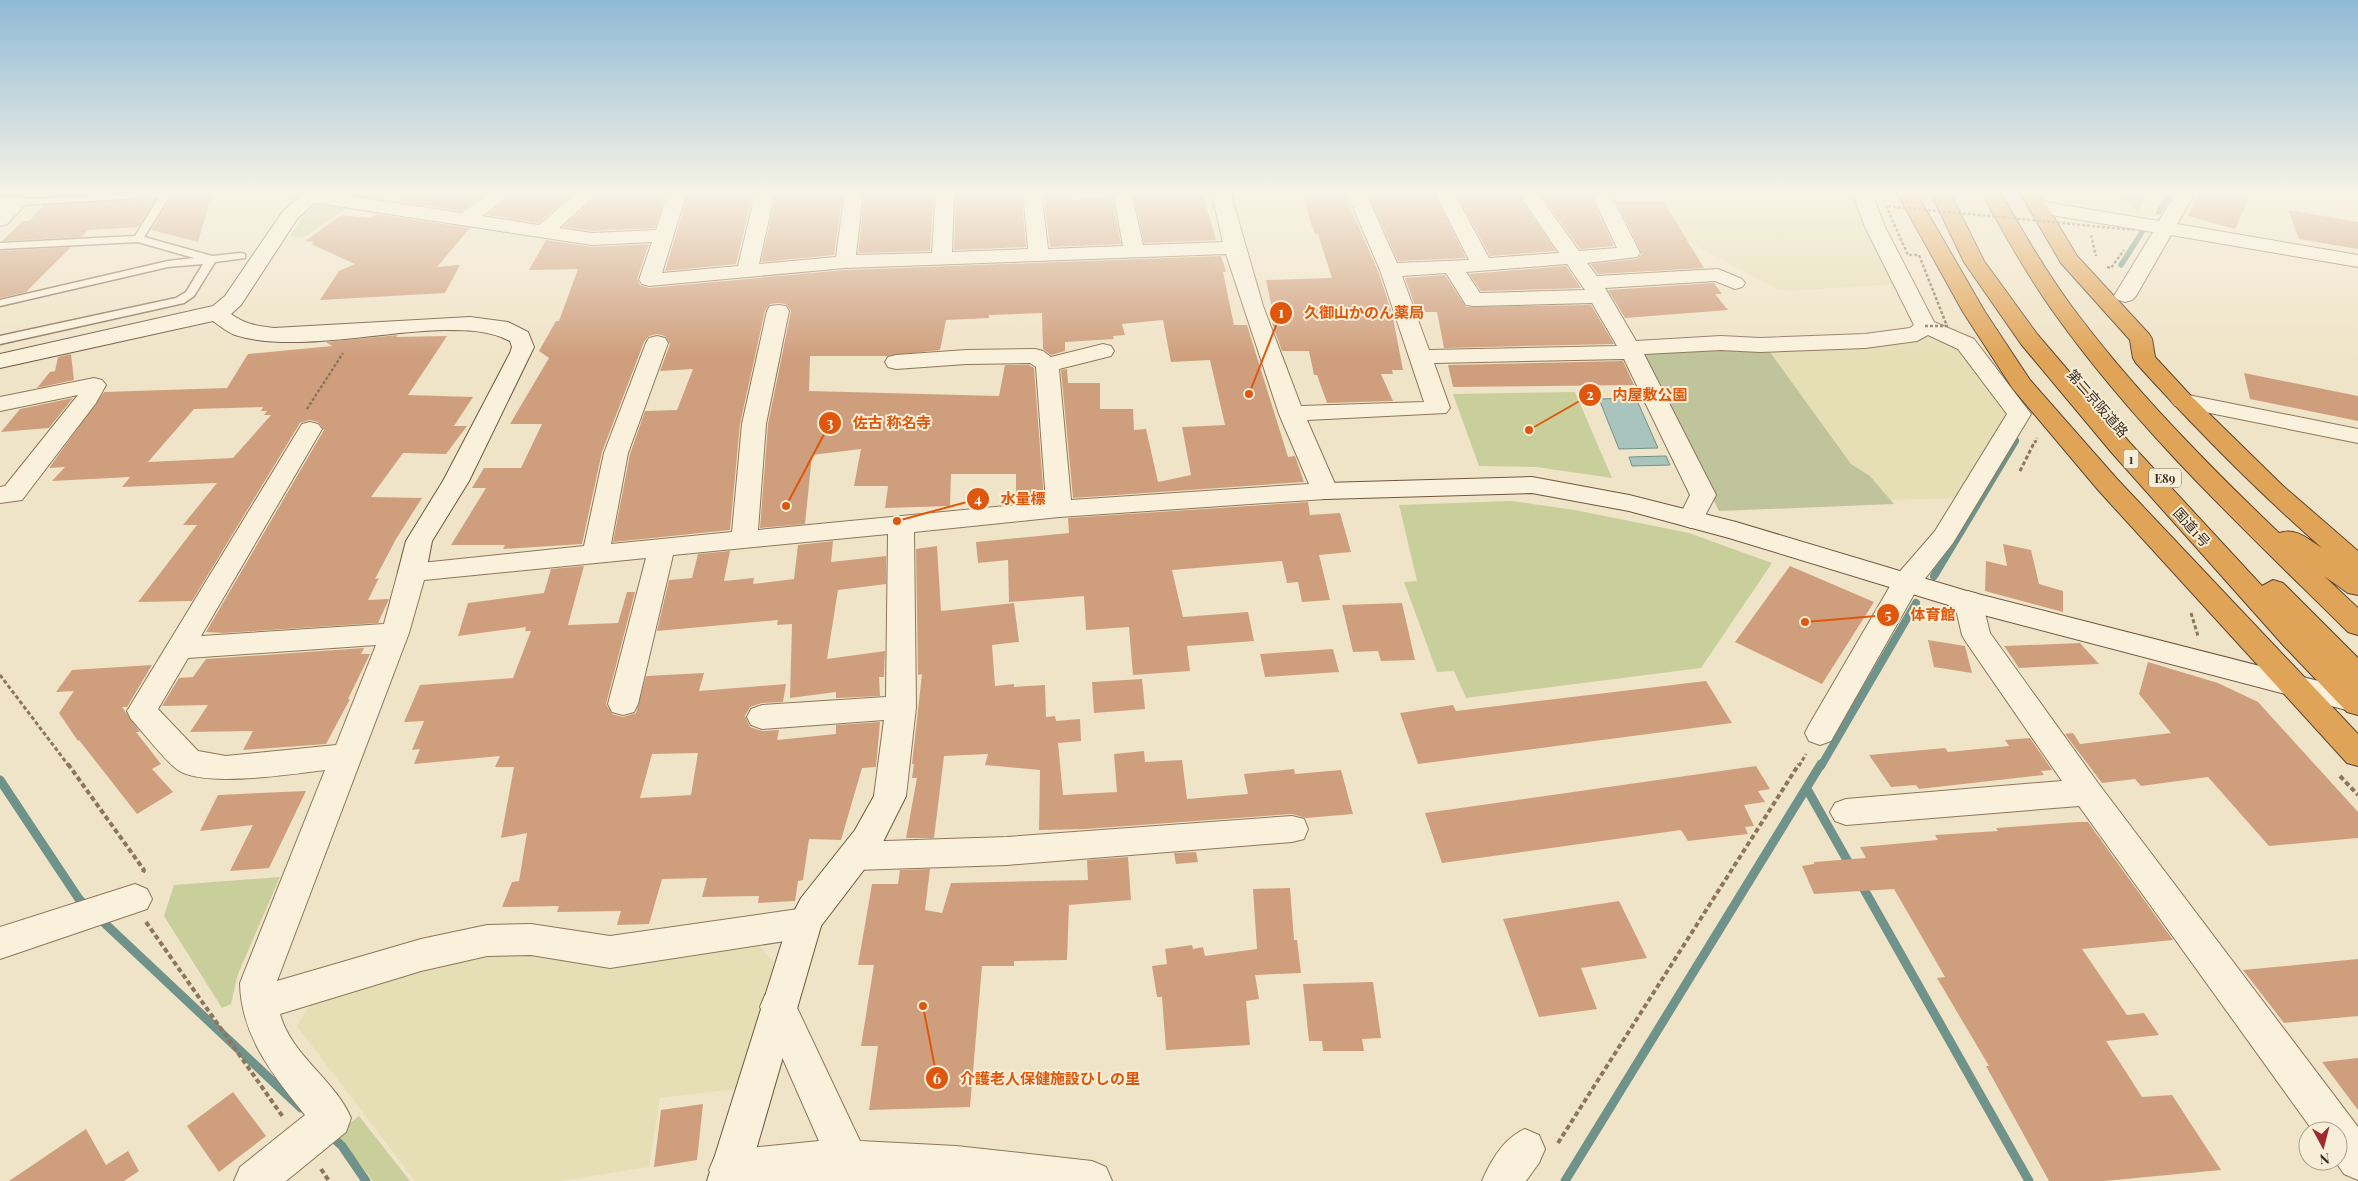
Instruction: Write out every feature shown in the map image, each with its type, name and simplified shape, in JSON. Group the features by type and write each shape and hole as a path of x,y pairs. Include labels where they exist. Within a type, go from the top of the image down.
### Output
{"highway":[{"path":"1936,246 1974,312 2021,384 2108,485 2358,754"},
{"name":"国道1号","path":"1966,246 1974,262 2028,339 2121,448 2294,639 2357,696"},
{"name":"第二京阪道路","path":"1981,246 2016,301 2088,393 2357,696"},
{"name":"E89","path":"2019,246 2041,281 2078,330 2214,484 2358,626"},
{"path":"2034,246 2098,341 2160,412 2260,517 2358,608"},
{"path":"2038,246 2061,274 2097,301 2144,358 2183,401 2273,491 2358,566"},
{"path":"2060,246 2068,259 2141,339 2144,358"},
{"path":"2108,485 2121,448"},
{"path":"2260,517 2358,586"}],"street":[{"path":"0,361 217,314 230,303 269,246"},
{"path":"661,246 650,280 845,262 1233,248 1249,300 1291,414 1325,491"},
{"path":"747,270 753,246"},
{"path":"845,262 847,246"},
{"path":"942,258 943,246"},
{"path":"1038,246 1039,255"},
{"path":"1133,246 1134,252"},
{"path":"1291,414 1438,408 1422,357 1379,246"},
{"path":"1472,246 1482,265"},
{"path":"1565,246 1595,289 1631,350 1703,495 1692,519"},
{"path":"1390,270 1574,259 1630,253 1627,246"},
{"path":"1820,733 1906,583 1944,537 2019,414 1966,344 1926,326 1885,246"},
{"path":"2126,296 2154,246"},
{"path":"2267,246 2358,262"},
{"path":"1452,267 1474,300 1718,275 1735,283"},
{"path":"744,540 754,424 778,311"},
{"path":"217,314 241,330 259,334 297,334 485,323 511,330 520,337 522,342 521,353 456,481 419,541 395,633 264,962 258,982 258,1004 272,1039 332,1118 254,1181"},
{"path":"1422,357 1631,350 1721,343 1760,345 1865,341 1918,334 1926,326"},
{"path":"595,555 616,452 657,344"},
{"path":"1047,365 1103,352"},
{"path":"896,362 966,357 1035,356 1047,365 1059,509"},
{"path":"0,404 94,385 88,398 13,494 0,495"},
{"path":"2183,401 2358,436"},
{"path":"310,429 142,711 189,762 226,768 347,756"},
{"path":"412,572 1059,509 1325,491 1532,485 1629,503 1692,519 1968,601 2290,682 2357,696"},
{"path":"728,1176 805,923 813,909 867,840 890,796 901,707 901,523"},
{"path":"622,704 662,548"},
{"path":"1968,601 1976,635 2087,792 2329,1121"},
{"path":"178,648 395,633"},
{"path":"762,717 901,707"},
{"path":"1846,812 2087,792"},
{"path":"855,856 1007,851 1292,829"},
{"path":"0,944 135,899"},
{"path":"258,1004 434,951 472,942 503,939 536,940 595,952 610,952 805,923"},
{"path":"778,1007 848,1160"},
{"path":"2348,1147 2358,1160"},
{"path":"1502,1181 1540,1148"},
{"path":"728,1176 774,1163 848,1160 940,1163 1092,1181"}],"lane":[{"path":"164,246 211,259"},
{"path":"0,303 168,264 241,256"},
{"path":"0,340 180,301 190,294 211,259"},
{"path":"0,292 64,288"}],"path":[{"path":"1904,246 1908,255 1919,255 1947,326 1926,326"},
{"path":"2094,246 2096,256"},
{"path":"2105,267 2111,268 2125,248"},
{"path":"310,429 300,420 358,330"},
{"path":"2020,471 2040,433 2062,431"},
{"path":"0,675 39,724 144,870 135,899 148,927 288,1123"},
{"path":"1540,1148 1820,733"}],"shaded area":[{"path":"1697,246 1880,246 1897,284 1788,291 1776,289"},
{"path":"1932,335 1957,343 2011,414 1958,498 1891,500 1870,476 1851,464 1767,348 1912,340"},
{"path":"757,942 774,963 736,1089 660,1098 649,1167 560,1181 415,1181 297,1026 314,998 480,954 541,955 569,962 590,964"}],"green space":[{"path":"1767,348 1851,464 1870,476 1894,504 1719,511 1642,353 1643,350"},
{"path":"1575,392 1612,478 1536,467 1479,466 1453,394"},
{"path":"1511,501 1575,510 1689,533 1772,563 1701,668 1466,698 1454,671 1437,672 1404,582 1417,581 1399,505"},
{"path":"280,877 238,974 231,1004 222,1008 164,916 174,885"},
{"path":"359,1116 410,1181 373,1181 337,1134"}],"water":[{"path":"1636,398 1658,448 1619,449 1599,399"},
{"path":"1666,456 1670,465 1632,466 1629,457"}],"building":[{"path":"316,246 455,246 437,267 460,265 445,293 320,300 339,271 355,264"},
{"path":"543,246 648,246 637,279 640,285 649,288 845,270 1221,256 1226,272 1223,272 1234,325 1247,325 1288,457 1295,456 1304,482 1073,498 1061,370 1067,369 1068,383 1100,383 1100,409 1133,409 1134,430 1146,429 1158,482 1191,475 1182,427 1225,425 1210,360 1171,362 1163,320 1122,324 1125,335 1113,336 1114,339 1065,342 1065,351 1051,355 1043,349 1042,313 989,315 989,318 946,320 940,350 887,356 810,356 809,391 999,396 1005,365 1029,365 1034,368 1044,500 1016,501 1016,474 951,474 950,506 885,508 888,486 854,486 861,449 812,455 805,524 760,528 768,424 791,311 786,304 778,303 770,304 765,311 740,424 730,530 613,542 630,454 645,411 677,410 693,369 660,371 670,344 665,336 657,334 649,336 644,342 602,452 582,544 503,549 505,545 451,545 486,488 472,488 484,468 521,468 542,424 510,424 549,358 539,351 556,321 559,321 578,269 529,270"},
{"path":"672,246 740,246 736,264 665,271"},
{"path":"765,246 835,246 834,255 761,262"},
{"path":"859,246 930,246 930,251 858,253"},
{"path":"954,246 1026,247 954,250"},
{"path":"1322,246 1367,246 1378,271 1392,313 1403,370 1392,370 1393,374 1381,374 1393,401 1327,403 1317,375 1314,375 1309,351 1282,351 1272,323 1275,323 1266,280 1332,278"},
{"path":"1391,246 1460,246 1466,258 1398,261"},
{"path":"1485,246 1553,246 1556,251 1490,256"},
{"path":"1578,246 1613,246 1580,249"},
{"path":"1638,246 1691,246 1704,268 1598,274 1590,264 1637,259 1642,254"},
{"path":"2341,246 2358,246 2358,249"},
{"path":"71,247 26,292 0,298 0,251"},
{"path":"1566,266 1581,288 1481,291 1469,274"},
{"path":"1445,275 1466,307 1591,305 1614,344 1444,348 1437,312 1417,312 1405,278"},
{"path":"1714,283 1722,294 1715,294 1728,310 1625,318 1608,290"},
{"path":"398,335 396,337 447,336 408,395 473,397 454,426 467,426 446,454 403,453 371,497 422,498 396,539 375,579 379,578 368,600 389,599 378,623 224,633 206,632 324,430 318,422 310,420 300,423 192,601 138,602 197,525 183,525 217,483 122,487 130,477 52,481 65,467 49,468 104,392 227,388 248,354 332,346 326,342","holes":["263,407 261,411 267,411 264,415 271,415 233,458 148,462 194,409"]},
{"path":"71,354 74,380 37,388 50,372 55,371 58,357"},
{"path":"1623,361 1634,385 1453,387 1448,365"},
{"path":"2244,373 2358,396 2358,421 2250,399"},
{"path":"73,398 49,428 1,432 20,409"},
{"path":"1308,502 1310,515 1340,513 1351,552 1319,555 1330,600 1302,602 1298,582 1287,583 1282,561 1172,570 1183,617 1248,612 1254,641 1187,646 1190,671 1133,675 1129,627 1086,630 1084,596 1009,602 1008,560 978,563 976,542 1069,533 1068,518"},
{"path":"833,541 831,562 886,556 886,584 838,590 827,659 885,651 884,677 879,677 880,696 836,698 836,692 790,698 792,624 777,625 778,620 657,631 669,580 692,578 698,554 730,551 724,581 754,578 753,584 794,579 798,545"},
{"path":"2003,544 2031,550 2039,584 2063,591 2063,612 1985,591 1986,561 2007,566"},
{"path":"937,546 941,611 1014,603 1019,642 992,645 995,686 1014,684 1014,687 1045,685 1046,717 1055,716 1056,721 1080,719 1081,741 1058,743 1063,795 1117,792 1114,754 1144,751 1145,762 1182,760 1187,799 1248,794 1244,774 1294,769 1295,774 1341,770 1353,814 1306,818 1292,814 1085,829 1039,830 1040,770 985,765 988,754 944,756 934,838 906,838 917,778 912,778 914,764 912,764 922,674 918,675 916,549"},
{"path":"584,566 568,625 618,623 627,592 635,592 606,704 612,714 623,717 636,713 646,676 704,673 699,691 786,684 783,702 762,703 750,707 745,716 750,727 762,731 779,730 777,740 836,734 836,725 880,722 876,767 862,768 841,840 809,839 803,880 798,881 795,901 758,903 759,896 702,897 707,878 662,879 649,924 617,925 621,911 557,912 559,906 502,907 512,882 519,881 527,833 501,838 514,767 495,767 500,756 414,764 420,749 412,750 424,721 404,722 420,685 513,678 531,631 525,631 526,627 458,636 468,603 544,593 551,569","holes":["698,753 691,795 640,798 652,754"]},
{"path":"1790,566 1874,602 1822,684 1735,642"},
{"path":"1402,603 1415,660 1381,661 1378,651 1353,652 1342,605"},
{"path":"1928,640 1965,646 1972,673 1934,667"},
{"path":"2080,643 2099,664 2019,668 2004,646"},
{"path":"364,648 361,654 370,654 348,699 350,699 326,744 243,750 253,731 190,732 208,705 162,706 179,678 193,677 206,659"},
{"path":"1333,649 1339,672 1265,677 1260,654"},
{"path":"2148,662 2218,683 2258,702 2358,812 2358,838 2269,846 2208,777 2141,786 2135,779 2102,783 2065,734 2073,733 2080,744 2171,733 2139,694"},
{"path":"152,665 127,707 122,707 140,732 136,732 161,764 152,769 173,792 137,814 78,741 59,713 74,691 56,692 72,670"},
{"path":"1142,679 1145,709 1094,713 1092,682"},
{"path":"1706,681 1732,723 1418,764 1400,713 1453,705 1456,711"},
{"path":"2030,738 2052,770 2041,771 2044,775 1919,789 1916,785 1891,787 1869,755 1945,748 1948,752 2009,746 2005,740"},
{"path":"1756,766 1770,789 1758,791 1765,802 1744,805 1754,826 1745,827 1748,834 1688,841 1681,830 1442,863 1425,813"},
{"path":"306,791 269,868 230,871 253,825 200,831 218,795"},
{"path":"2088,822 2173,940 2082,949 2127,1015 2144,1013 2159,1035 2106,1041 2142,1097 2172,1095 2221,1170 2104,1181 2049,1181 1986,1066 1989,1066 1937,978 1945,977 1894,889 1814,894 1802,866 1814,864 1814,862 1866,858 1860,847 1938,840 1935,835 1998,831 1996,828"},
{"path":"1196,852 1198,862 1176,864 1174,853"},
{"path":"1128,857 1131,900 1069,905 1067,960 1014,961 1014,966 982,966 970,1107 869,1110 878,1046 861,1046 874,965 858,965 872,884 898,884 900,870 930,869 925,910 942,913 951,883 1088,880 1087,860"},
{"path":"1290,888 1294,940 1297,940 1301,973 1255,975 1259,999 1246,1001 1250,1045 1166,1050 1162,997 1157,997 1152,966 1167,964 1165,949 1192,945 1193,949 1203,947 1205,956 1257,949 1253,889"},
{"path":"1619,901 1647,958 1581,968 1597,1009 1539,1017 1503,919"},
{"path":"2358,959 2358,1016 2284,1023 2243,970"},
{"path":"1373,982 1381,1038 1362,1039 1364,1051 1323,1051 1322,1041 1309,1041 1303,984"},
{"path":"2358,1058 2358,1110 2322,1062"},
{"path":"233,1092 266,1136 219,1172 187,1126"},
{"path":"703,1104 697,1160 654,1167 661,1110"},
{"path":"86,1129 106,1165 128,1151 139,1171 124,1181 9,1181"}],"waterway":[{"path":"2121,265 2133,246"},
{"path":"1934,576 2015,441"},
{"path":"1821,766 1916,603"},
{"path":"1565,1181 1821,764"},
{"path":"0,780 79,899 88,908"},
{"path":"1807,789 1851,867"},
{"path":"1861,884 2029,1181"},
{"path":"98,917 301,1108"},
{"path":"330,1135 342,1146 366,1181"}],"place":[{"name":"久御山かのん薬局","path":"1249,394"},
{"name":"内屋敷公園","path":"1529,430"},
{"name":"佐古 称名寺","path":"786,506"},
{"name":"水量標","path":"897,521"},
{"name":"体育館","path":"1805,622"},
{"name":"介護老人保健施設ひしの里","path":"923,1006"}]}
